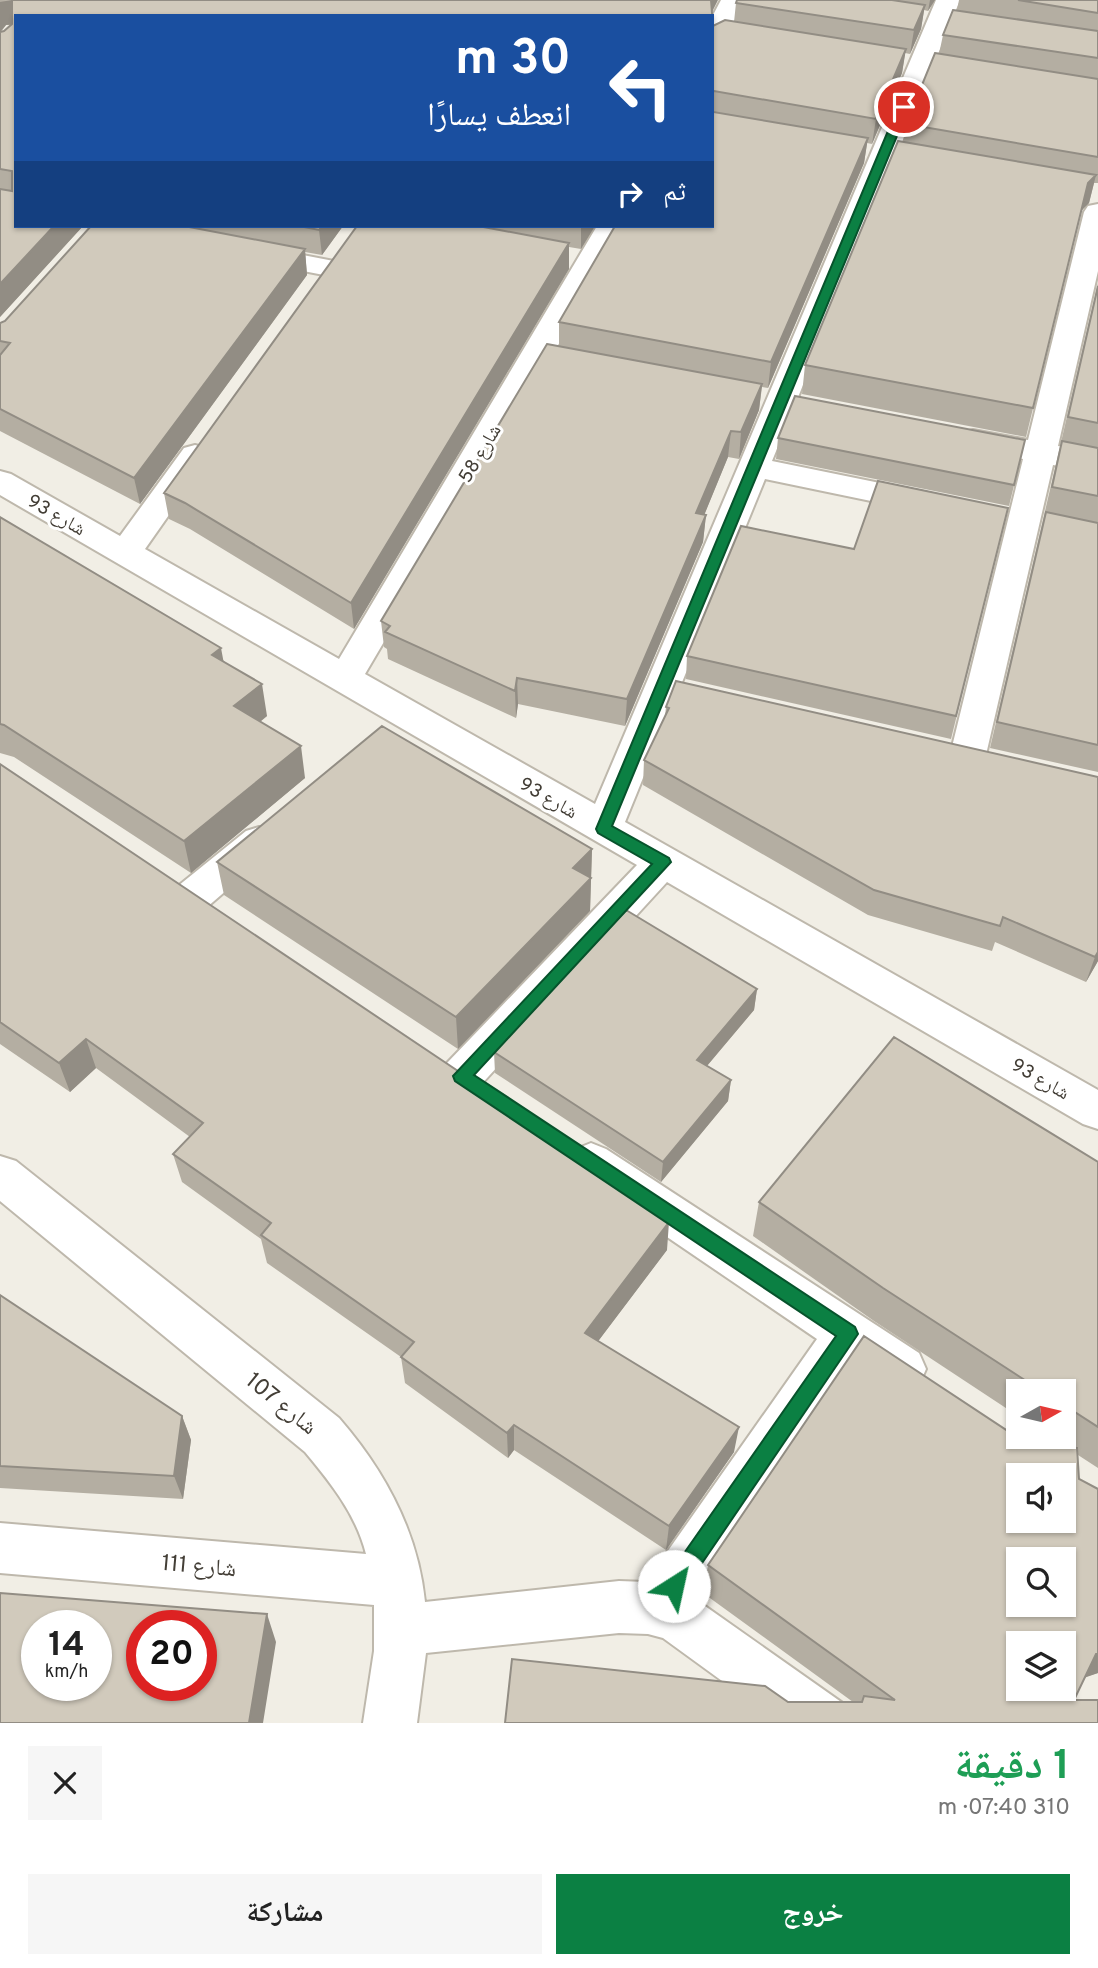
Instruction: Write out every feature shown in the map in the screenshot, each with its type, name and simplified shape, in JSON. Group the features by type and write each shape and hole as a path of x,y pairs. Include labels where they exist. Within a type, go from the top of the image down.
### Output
{"street":[{"path":"733,0 714,37 743,38"},
{"path":"603,829 675,692 754,467 941,17"},
{"path":"967,759 1041,453 1093,199"},
{"name":"شارع 58","path":"345,679 550,359 577,260 609,228"},
{"path":"235,250 329,268"},
{"path":"125,553 214,428"},
{"path":"945,434 1098,463"},
{"path":"754,467 956,508"},
{"name":"شارع 93","path":"0,481 1098,1111"},
{"path":"377,742 408,716"},
{"path":"190,896 284,819"},
{"path":"427,1053 479,1087 663,862"},
{"path":"565,1144 938,1393"},
{"name":"شارع 107","path":"0,1175 322,1435 349,1465 372,1500 388,1539 400,1606 390,1723"},
{"path":"825,1723 680,1619 658,1609 848,1334"},
{"name":"شارع 111","path":"0,1548 400,1606 597,1610 626,1604 658,1609"}],"building":[{"path":"12,0 711,0 712,14 14,14 14,228 52,228 0,284 0,189 12,191 12,171 0,169 0,32 12,24"},
{"path":"737,0 892,0 925,5 914,30 736,3"},
{"path":"1018,0 1098,0 1098,13"},
{"path":"953,10 1098,31 1098,58 943,35"},
{"path":"725,20 906,49 876,119 714,91 714,26"},
{"path":"935,53 1098,79 1098,157 906,124"},
{"path":"714,112 868,138 771,362 559,322 614,228 714,228"},
{"path":"898,141 1096,175 1088,183 1033,408 805,365"},
{"path":"89,228 195,228 305,249 134,478 0,409 0,355 10,343 0,341 0,323 5,321"},
{"path":"356,228 489,228 569,243 351,603 164,493"},
{"path":"1098,286 1098,423 1068,417"},
{"path":"547,344 762,384 741,432 731,431 696,513 706,515 627,699 517,678 515,691 385,632 390,626 381,621"},
{"path":"795,396 1025,440 1014,485 778,438"},
{"path":"1062,441 1098,448 1098,496 1052,487"},
{"path":"878,481 1008,508 956,716 687,656 741,526 854,549"},
{"path":"1046,512 1098,523 1098,745 997,722"},
{"path":"0,517 221,648 212,655 262,684 234,706 301,746 184,841 0,724"},
{"path":"676,681 1098,777 1098,952 1095,957 1003,917 1000,926 874,890 644,760 669,708 666,707"},
{"path":"382,726 592,849 573,868 591,878 456,1017 217,862"},
{"path":"0,764 634,1189 628,1196 669,1222 585,1333 739,1427 669,1526 514,1425 507,1433 401,1357 414,1342 261,1235 271,1223 173,1154 203,1123 86,1039 59,1063 0,1022"},
{"path":"626,910 757,989 697,1060 731,1080 663,1162 494,1052"},
{"path":"894,1037 1098,1162 1098,1427 1076,1413 1076,1379 1023,1379 883,1288 759,1202"},
{"path":"0,1295 182,1416 174,1476 0,1466"},
{"path":"864,1336 1006,1430 1006,1449 1077,1448 1079,1479 1098,1489 1098,1654 1076,1696 1076,1631 1006,1631 1006,1701 1098,1700 1098,1723 505,1723 512,1659 765,1686 788,1702 862,1702 864,1696 895,1700 708,1565"},
{"path":"0,1593 216,1610 126,1610 126,1701 217,1701 217,1610 267,1614 249,1723 0,1723"}],"route":[{"path":"674,1586 848,1334 462,1076 663,862 603,829 904,107"}]}
